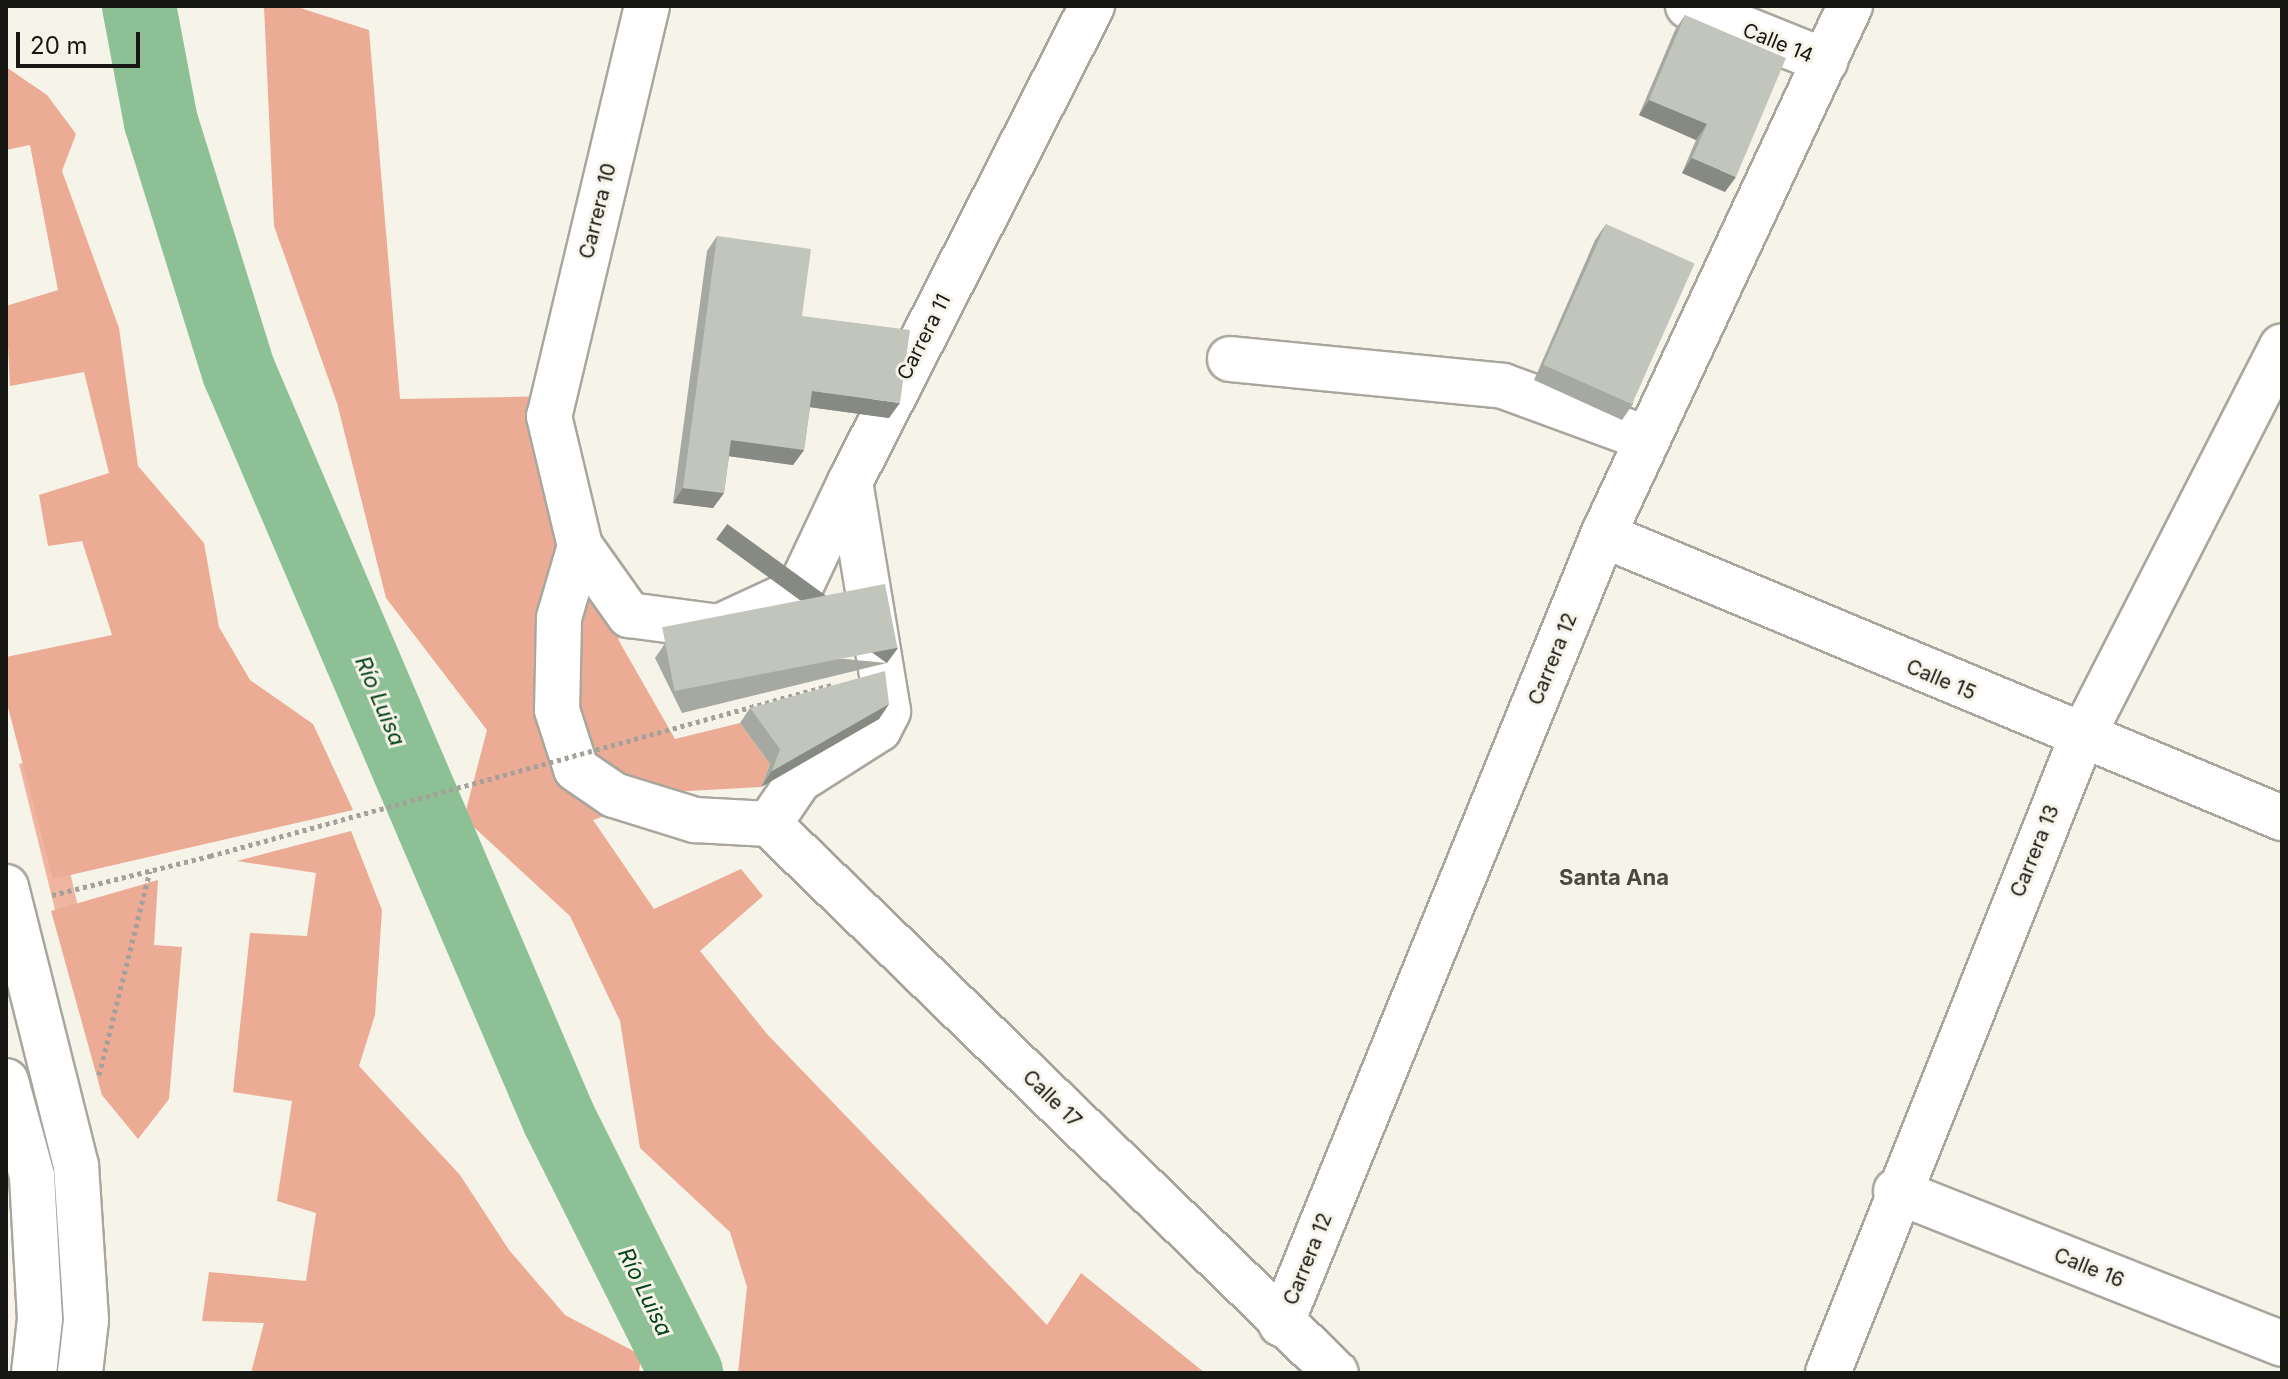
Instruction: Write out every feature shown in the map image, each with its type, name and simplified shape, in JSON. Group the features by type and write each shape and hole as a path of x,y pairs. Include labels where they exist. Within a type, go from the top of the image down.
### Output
{"street":[{"name":"Carrera 10","path":"580,546 549,416 647,6"},
{"name":"Carrera 11","path":"580,546 629,615 719,627 799,590 850,482 1092,6"},
{"name":"Calle 14","path":"1688,6 1825,61"},
{"name":"Carrera 12","path":"1281,1324 1603,535 1850,6"},
{"name":"Carrera 13","path":"1828,1373 1896,1191 2081,739 2282,347"},
{"path":"1230,359 1503,386 1648,439"},
{"path":"580,546 559,618 557,710 576,769 614,795 695,820 769,824 792,786 879,729 888,711 850,482"},
{"name":"Calle 15","path":"1603,535 2081,739 2282,818"},
{"name":"Calle 17","path":"769,824 1281,1324 1336,1373"},
{"path":"8,896 26,1053 76,1165 86,1320 80,1373"},
{"path":"6,1081 32,1176 40,1319 34,1373"},
{"name":"Calle 16","path":"1896,1191 2282,1344"}],"path":[{"path":"8,896 150,871 210,856 831,685"},
{"path":"96,1088 150,871"}],"shaded area":[{"path":"264,6 294,6 369,30 400,399 558,396 619,641 675,739 740,723 770,764 761,787 670,792 593,820 654,909 741,869 763,896 700,951 767,1034 1047,1325 1081,1273 1205,1373 738,1373 747,1287 730,1232 640,1148 620,1021 570,916 464,818 487,730 386,598 337,403 274,226"},
{"path":"6,67 47,95 76,134 62,171 119,328 138,466 204,543 219,627 250,680 313,724 353,810 53,879 6,700 6,657 112,635 82,541 48,546 39,495 109,473 84,372 10,386 6,306 58,290 30,145 6,150"},
{"path":"44,758 105,1025 84,1027 19,764"},
{"path":"351,831 382,910 375,1015 359,1066 460,1175 509,1250 565,1315 641,1355 639,1373 251,1373 264,1323 202,1321 209,1272 306,1281 316,1213 277,1201 292,1101 233,1092 250,933 307,936 316,873 237,861"},
{"path":"158,880 154,945 182,947 169,1099 138,1139 102,1095 51,911"}],"building":[{"path":"1685,15 1786,58 1736,177 1692,158 1707,124 1649,100"},
{"path":"1606,224 1695,263 1632,404 1543,365"},
{"path":"717,236 811,249 802,316 910,330 900,403 812,391 804,450 731,440 724,493 683,488"},
{"path":"885,584 897,648 675,691 662,627"},
{"path":"885,671 889,704 772,771 780,749 750,708"}],"waterway":[{"name":"Río Luisa","path":"139,6 161,122 239,372 559,1119 686,1373"}],"district":[{"name":"Santa Ana","path":"1614,878"}]}
